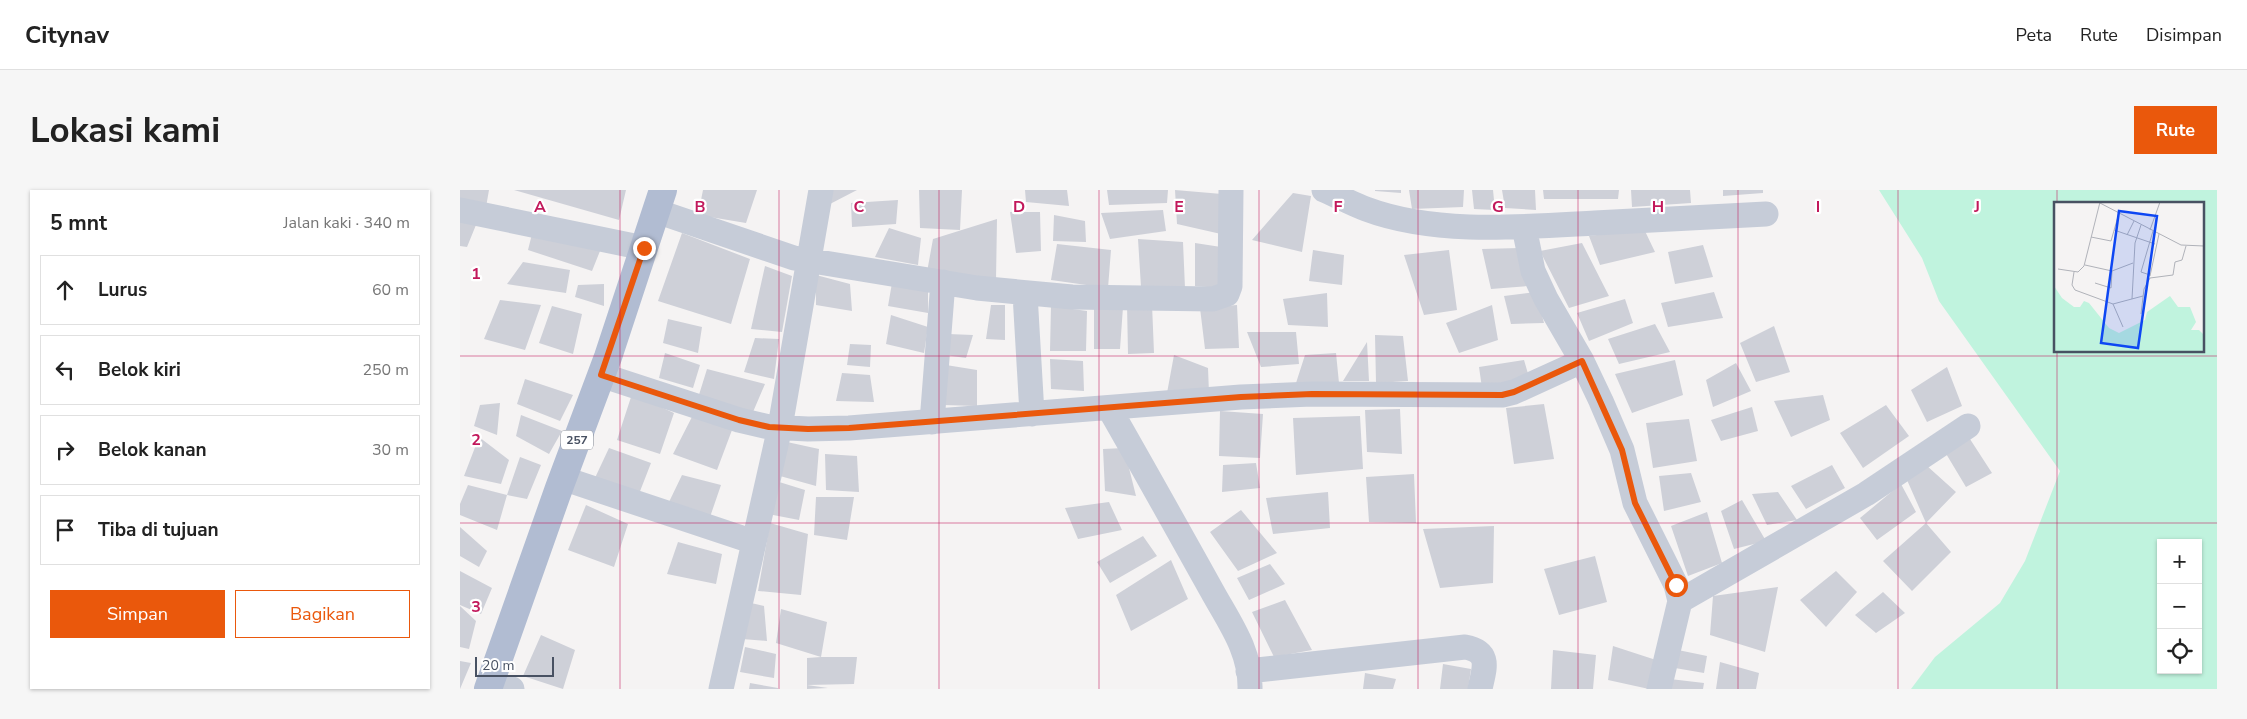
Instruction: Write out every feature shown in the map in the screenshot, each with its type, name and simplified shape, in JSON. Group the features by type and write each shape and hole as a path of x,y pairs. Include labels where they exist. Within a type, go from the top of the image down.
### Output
{"main road":[{"name":"257","path":"496,687 562,478 601,375 660,201"}],"street":[{"path":"721,689 780,428 821,190"},
{"path":"660,201 786,255 810,261 1025,294 1072,297 1214,299 1227,294 1230,286 1231,190"},
{"path":"1324,190 1366,209 1399,218 1437,224 1524,227 1766,214"},
{"path":"460,210 644,248"},
{"path":"1524,227 1533,271 1546,299 1582,361 1622,450 1635,503 1676,585 1680,601 1659,689"},
{"path":"932,422 943,282"},
{"path":"1025,294 1032,414"},
{"path":"601,375 739,420 769,427 849,428 1241,397 1312,394 1502,395 1514,392 1582,361"},
{"path":"1109,408 1188,546 1212,593 1230,621 1246,656 1249,680 1465,647 1476,649 1483,655 1485,666 1480,689"},
{"path":"1680,601 1866,494 1968,426"},
{"path":"562,478 754,542"}],"green space":[{"path":"1879,190 2217,190 2217,689 1911,689 1935,657 2000,603 2025,561 2060,471 1939,301 1922,258"}],"building":[{"path":"460,190 489,190 486,207 460,200"},
{"path":"514,190 626,190 619,220"},
{"path":"703,190 757,190 746,223 698,215"},
{"path":"831,190 857,190 830,204"},
{"path":"919,190 962,190 960,230 920,228"},
{"path":"1025,190 1067,190 1069,206 1026,202"},
{"path":"1107,190 1168,190 1167,203 1109,205"},
{"path":"1175,190 1222,194 1221,234 1177,224"},
{"path":"1401,190 1401,193 1375,191"},
{"path":"1409,190 1464,190 1463,207 1412,209"},
{"path":"1472,190 1493,190 1495,210 1474,209"},
{"path":"1502,190 1535,190 1536,210 1505,208"},
{"path":"1543,190 1619,190 1618,199 1544,199"},
{"path":"1631,190 1690,190 1691,203 1632,207"},
{"path":"1723,190 1763,190 1763,193 1723,196"},
{"path":"1293,193 1311,196 1302,252 1252,240"},
{"path":"898,200 896,224 852,227 851,203"},
{"path":"1163,210 1166,231 1110,239 1101,213"},
{"path":"1010,212 1040,212 1041,251 1016,253"},
{"path":"1054,215 1085,221 1086,242 1053,241"},
{"path":"460,216 478,220 467,247 460,246"},
{"path":"997,219 996,280 927,272 933,239"},
{"path":"889,228 921,238 918,265 875,257"},
{"path":"1644,229 1655,252 1600,265 1589,236"},
{"path":"682,233 750,259 731,324 658,301"},
{"path":"532,234 602,246 592,271 528,250"},
{"path":"1138,239 1183,242 1185,288 1141,287"},
{"path":"1195,243 1221,247 1220,288 1195,286"},
{"path":"1582,243 1609,296 1569,308 1540,251"},
{"path":"1057,244 1111,250 1108,288 1051,280"},
{"path":"1703,245 1713,277 1675,284 1668,252"},
{"path":"1519,248 1528,286 1491,289 1482,249"},
{"path":"1313,250 1344,255 1342,285 1309,281"},
{"path":"1449,250 1457,310 1424,315 1404,255"},
{"path":"523,262 570,270 566,293 507,284"},
{"path":"765,266 792,276 782,332 751,329"},
{"path":"816,275 850,284 852,311 816,305"},
{"path":"892,283 928,291 928,313 888,306"},
{"path":"604,284 604,306 575,297 578,285"},
{"path":"1536,292 1544,323 1511,324 1504,296"},
{"path":"1714,292 1723,318 1668,327 1661,303"},
{"path":"1327,293 1328,327 1288,325 1283,299"},
{"path":"1625,299 1633,323 1589,341 1577,313"},
{"path":"500,300 541,305 525,350 484,339"},
{"path":"1127,304 1152,304 1154,353 1128,354"},
{"path":"991,305 1005,305 1005,340 986,339"},
{"path":"1237,305 1239,348 1205,349 1200,308"},
{"path":"1492,305 1498,340 1459,353 1446,323"},
{"path":"552,306 582,314 573,354 539,343"},
{"path":"1051,306 1087,311 1086,351 1050,351"},
{"path":"1123,307 1120,349 1094,349 1094,309"},
{"path":"891,315 928,327 924,353 886,344"},
{"path":"668,319 702,327 698,353 663,343"},
{"path":"1655,324 1670,352 1619,364 1608,339"},
{"path":"1774,326 1790,372 1756,382 1740,343"},
{"path":"1247,332 1296,332 1299,364 1261,367"},
{"path":"948,334 973,335 966,358 945,355"},
{"path":"1375,335 1403,336 1408,381 1376,383"},
{"path":"755,338 779,339 774,379 744,372"},
{"path":"1367,342 1369,381 1343,381"},
{"path":"850,344 871,345 870,367 847,365"},
{"path":"665,353 700,365 693,388 659,378"},
{"path":"1336,353 1339,383 1296,383 1305,355"},
{"path":"1174,355 1208,368 1209,393 1167,393"},
{"path":"1050,359 1083,361 1084,391 1051,389"},
{"path":"1524,360 1529,377 1482,388 1479,367"},
{"path":"1675,360 1683,395 1632,413 1615,374"},
{"path":"1736,363 1751,391 1713,407 1706,380"},
{"path":"946,365 977,370 977,406 943,405"},
{"path":"1947,367 1962,406 1927,422 1911,390"},
{"path":"707,369 765,384 753,412 698,398"},
{"path":"842,373 870,375 874,402 836,401"},
{"path":"525,379 573,395 560,421 517,404"},
{"path":"632,394 674,413 660,454 617,440"},
{"path":"1823,395 1830,420 1791,437 1774,401"},
{"path":"500,403 497,435 474,426 480,405"},
{"path":"1544,404 1554,459 1514,464 1506,408"},
{"path":"1886,405 1909,436 1863,468 1840,433"},
{"path":"1752,407 1758,431 1721,441 1711,420"},
{"path":"1400,409 1402,454 1367,452 1365,410"},
{"path":"695,411 732,430 717,470 673,454"},
{"path":"1220,411 1263,414 1260,458 1219,456"},
{"path":"521,415 562,431 549,454 516,436"},
{"path":"1360,416 1363,469 1296,475 1293,418"},
{"path":"1689,419 1697,461 1653,468 1646,423"},
{"path":"1968,436 1992,473 1966,487 1945,452"},
{"path":"479,437 509,460 501,484 464,476"},
{"path":"787,442 819,449 816,486 780,476"},
{"path":"609,448 651,463 637,499 594,480"},
{"path":"1124,448 1136,496 1105,491 1103,449"},
{"path":"825,454 857,456 859,492 826,490"},
{"path":"520,457 541,465 527,499 507,495"},
{"path":"1256,463 1260,488 1222,492 1223,465"},
{"path":"1832,465 1845,488 1806,509 1791,486"},
{"path":"1926,465 1956,492 1926,523 1907,480"},
{"path":"1691,473 1701,502 1664,511 1659,476"},
{"path":"1414,474 1416,523 1369,522 1366,477"},
{"path":"682,475 721,485 710,517 669,502"},
{"path":"776,481 805,490 799,520 768,514"},
{"path":"1901,484 1916,512 1877,540 1860,518"},
{"path":"468,485 507,495 497,530 460,515 460,504"},
{"path":"1328,492 1330,528 1273,534 1266,498"},
{"path":"1778,492 1797,520 1767,525 1752,494"},
{"path":"816,497 854,497 847,540 814,535"},
{"path":"1742,500 1766,541 1734,549 1721,511"},
{"path":"1109,502 1122,530 1078,539 1065,508"},
{"path":"586,505 628,524 614,567 568,550"},
{"path":"1241,510 1277,553 1238,571 1210,532"},
{"path":"1707,512 1722,563 1688,576 1671,526"},
{"path":"770,523 808,534 801,595 758,591"},
{"path":"1926,523 1951,552 1912,591 1883,561"},
{"path":"1494,526 1493,583 1440,588 1423,529"},
{"path":"460,527 487,551 479,567 460,556"},
{"path":"1143,536 1157,556 1110,583 1097,562"},
{"path":"678,542 722,554 716,584 667,574"},
{"path":"1595,556 1607,602 1559,615 1544,569"},
{"path":"1171,560 1188,599 1131,631 1116,595"},
{"path":"1270,564 1285,584 1249,600 1237,578"},
{"path":"460,571 492,588 481,614 460,605"},
{"path":"1836,571 1857,592 1826,627 1800,600"},
{"path":"1778,587 1765,652 1710,635 1713,596"},
{"path":"1883,592 1905,613 1876,633 1855,615"},
{"path":"1285,600 1312,650 1274,657 1252,612"},
{"path":"747,602 764,606 767,641 742,639"},
{"path":"460,606 476,621 469,649 460,647"},
{"path":"781,609 827,622 821,657 776,643"},
{"path":"541,635 575,650 563,689 523,676"},
{"path":"1613,646 1656,660 1649,689 1608,680"},
{"path":"745,647 776,654 774,678 740,672"},
{"path":"1553,650 1596,655 1593,689 1551,689"},
{"path":"1678,650 1707,656 1704,673 1675,668"},
{"path":"857,657 854,684 807,685 807,658"},
{"path":"460,661 471,663 460,689"},
{"path":"1720,662 1759,673 1756,689 1716,689"},
{"path":"1443,664 1471,669 1468,689 1440,689"},
{"path":"1365,673 1396,679 1393,689 1363,689"},
{"path":"1670,679 1704,683 1703,689 1668,689"},
{"path":"750,683 778,688 778,689 749,689"},
{"path":"807,685 828,688 807,689"}],"route":[{"path":"644,248 601,375 739,420 769,427 808,429 849,428 1241,397 1312,394 1491,396 1514,392 1582,361 1622,450 1635,503 1676,585"}]}
